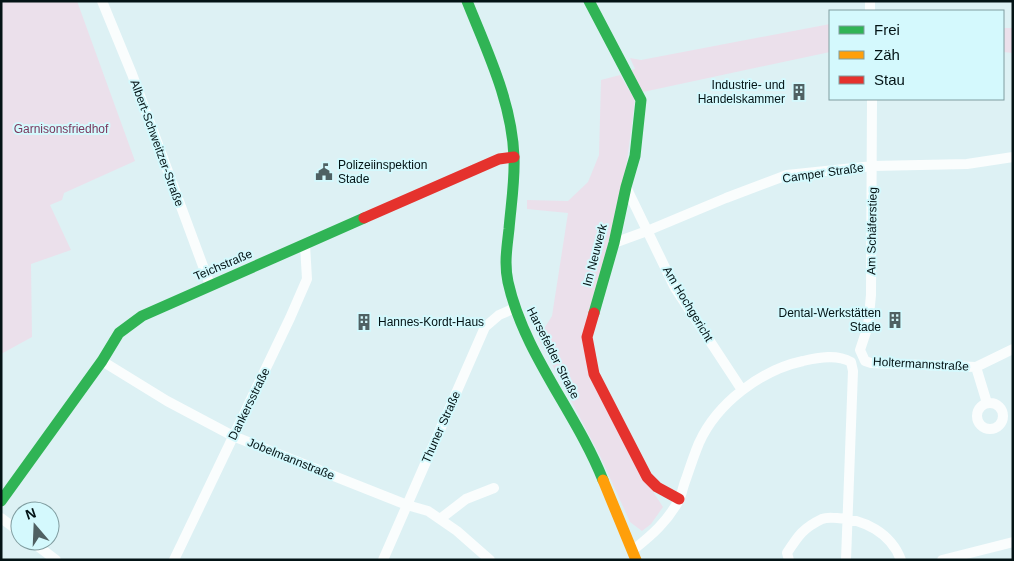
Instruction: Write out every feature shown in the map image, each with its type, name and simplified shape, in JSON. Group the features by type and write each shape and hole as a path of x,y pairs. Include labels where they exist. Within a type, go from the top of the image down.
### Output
{"street":[{"name":"Albert-Schweitzer-Straße","path":"102,1 132,74 210,285"},
{"name":"Im Neuwerk","path":"589,1 641,100 635,156 614,243 587,336 594,374 647,477 657,487 679,499"},
{"name":"Harsefelder Straße","path":"469,2 501,91 511,130 514,157 505,265 507,281 515,308 528,339 599,469 634,555"},
{"name":"Am Schäferstieg","path":"865,361 860,350 868,326 871,295 872,100"},
{"name":"Camper Straße","path":"614,243 787,175 872,166 967,164 1013,156"},
{"name":"Teichstraße","path":"1,501 6,487 102,360 119,332 142,316 498,159 514,157"},
{"name":"Am Hochgericht","path":"626,187 675,288 742,390"},
{"name":"Dankersstraße","path":"174,560 290,318 307,278 305,245"},
{"name":"Thuner Straße","path":"383,560 485,327 499,315 515,308"},
{"name":"Holtermannstraße","path":"865,361 913,366 976,367 1013,349"},
{"path":"634,555 659,529 679,499 700,441 718,412 742,390 785,366 814,358 832,357 844,358 851,362 852,371 846,560"},
{"name":"Jobelmannstraße","path":"102,360 167,401 233,436 406,505 428,511 457,531 488,557"},
{"name":"Holtermannstraße","path":"976,367 987,403"},
{"path":"440,519 466,499 494,488"},
{"path":"789,560 787,553 801,532 824,518 847,519 870,525 885,536 898,552 901,560"},
{"path":"942,560 1013,542"},
{"path":"44,551 56,560"}],"green space":[{"name":"Garnisonsfriedhof","path":"1,1 77,1 135,161 64,193 62,200 50,205 71,250 31,264 32,337 1,354"},
{"path":"829,24 829,52 643,92 631,70 635,69 630,58 641,60"},
{"path":"1004,28 1013,28 1013,53 1004,52"},
{"path":"620,75 635,100 624,184 584,336 644,478 663,507 651,524 642,531 630,522 600,456 538,338 552,316 568,213 527,209 527,200 568,201 588,182 599,155 601,80"}],"traffic: fast":[{"path":"467,1 497,77 509,116 514,157 514,175 506,255 508,282 526,334 579,430 603,480"},
{"path":"589,1 641,100 635,156 614,243 594,313"},
{"path":"1,501 102,361 119,333 142,316 364,218"}],"traffic: slow":[{"path":"603,480 636,560"}],"traffic: jam":[{"path":"364,218 499,159 514,157"},
{"path":"594,313 587,337 594,374 647,477 657,487 679,499"}],"place":[{"name":"Industrie- und Handelskammer","path":"799,92"},
{"name":"Polizeiinspektion Stade","path":"324,172"},
{"name":"Dental-Werkstätten Stade","path":"895,320"},
{"name":"Hannes-Kordt-Haus","path":"364,322"}]}
